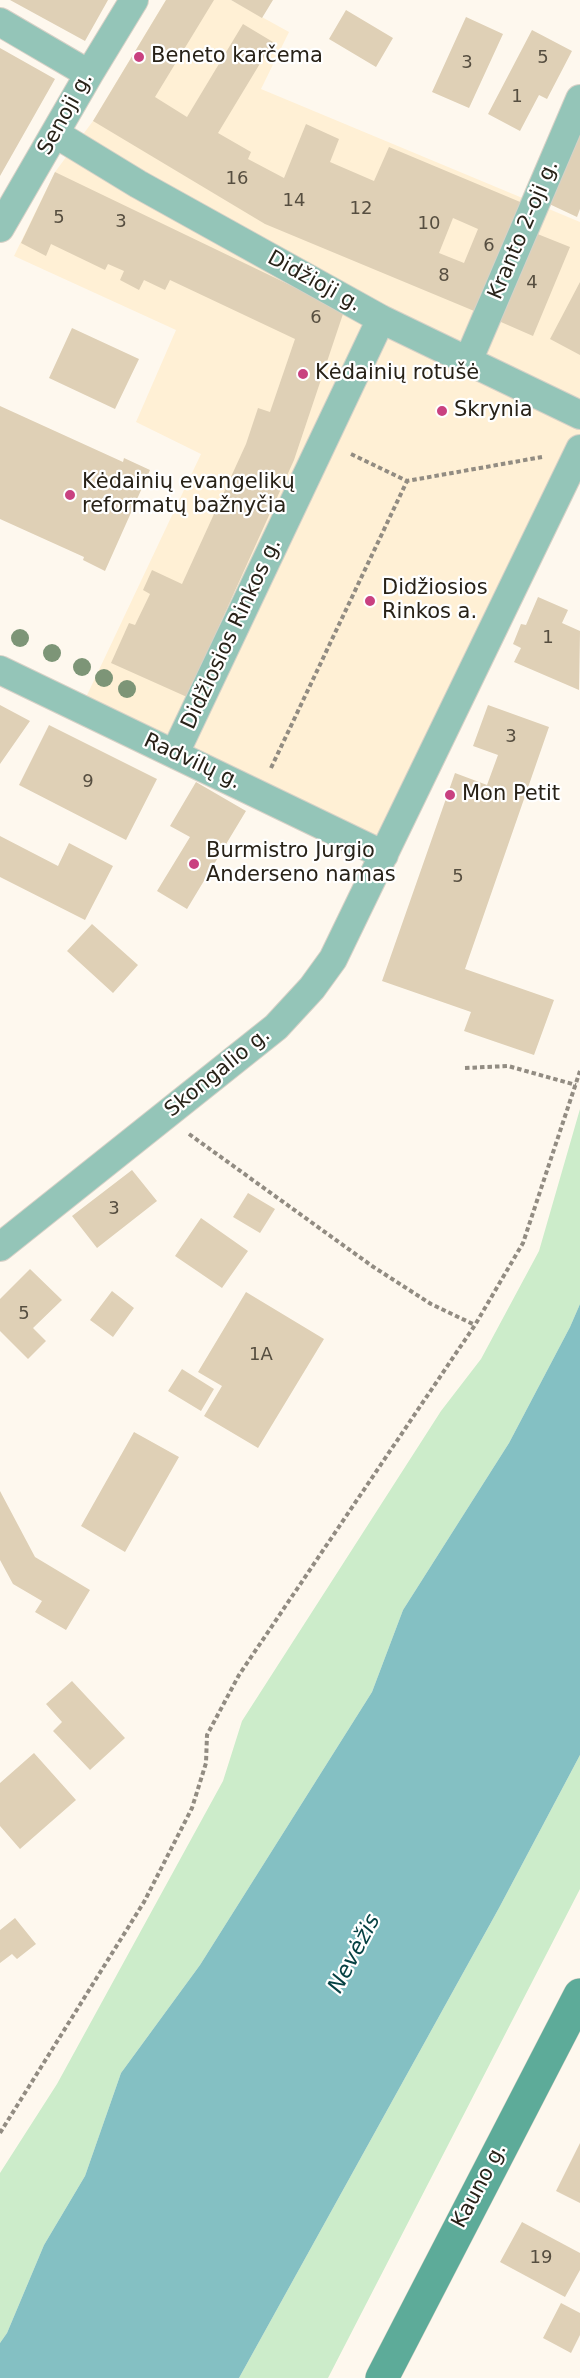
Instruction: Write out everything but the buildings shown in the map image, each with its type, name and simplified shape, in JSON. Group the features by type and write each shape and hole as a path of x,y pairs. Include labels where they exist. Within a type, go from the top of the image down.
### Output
{"main road":[{"name":"Kauno g.","path":"382,2378 580,1995"}],"street":[{"name":"Senoji g.","path":"0,228 134,0"},
{"path":"0,22 89,74"},
{"name":"Kranto 2-oji g.","path":"468,361 580,99"},
{"name":"Didžioji g.","path":"56,134 138,184 381,319 580,415"},
{"name":"Didžiosios Rinkos g.","path":"175,753 381,319"},
{"path":"384,855 580,449"},
{"name":"Radvilų g.","path":"0,670 384,855"},
{"name":"Skongalio g.","path":"0,1247 276,1027 312,988 333,959 384,855"}],"path":[{"path":"323,440 406,481 553,455"},
{"path":"258,794 406,481"},
{"path":"465,1068 508,1066 576,1085"},
{"path":"0,2133 144,1902 192,1808 206,1763 207,1735 239,1675 475,1325 523,1243 580,1071"},
{"path":"164,1116 372,1266 431,1304 475,1325"}],"shaded area":[{"path":"166,0 231,0 289,32 261,89 580,222 580,449 384,855 80,710 201,454 136,422 176,330 14,256 55,172 93,121"}],"green space":[{"path":"580,1109 580,1304 570,1327 509,1443 403,1610 372,1692 200,1965 121,2073 85,2176 44,2245 7,2333 0,2343 0,2173 57,2084 223,1781 242,1721 441,1411 481,1359 539,1251"},
{"path":"580,1755 580,1889 328,2378 239,2378 499,1908"}],"water":[{"name":"Nevėžis","path":"580,1304 580,1755 499,1908 239,2378 0,2378 0,2343 7,2333 44,2245 85,2176 121,2073 200,1965 372,1692 403,1610 509,1443"}],"place":[{"name":"Beneto karčema","path":"139,57"},
{"name":"Kėdainių rotušė","path":"303,374"},
{"name":"Skrynia","path":"442,411"},
{"name":"Kėdainių evangelikų reformatų bažnyčia","path":"70,495"},
{"name":"Didžiosios Rinkos a.","path":"370,601"},
{"name":"Mon Petit","path":"450,795"},
{"name":"Burmistro Jurgio Anderseno namas","path":"194,864"}]}
